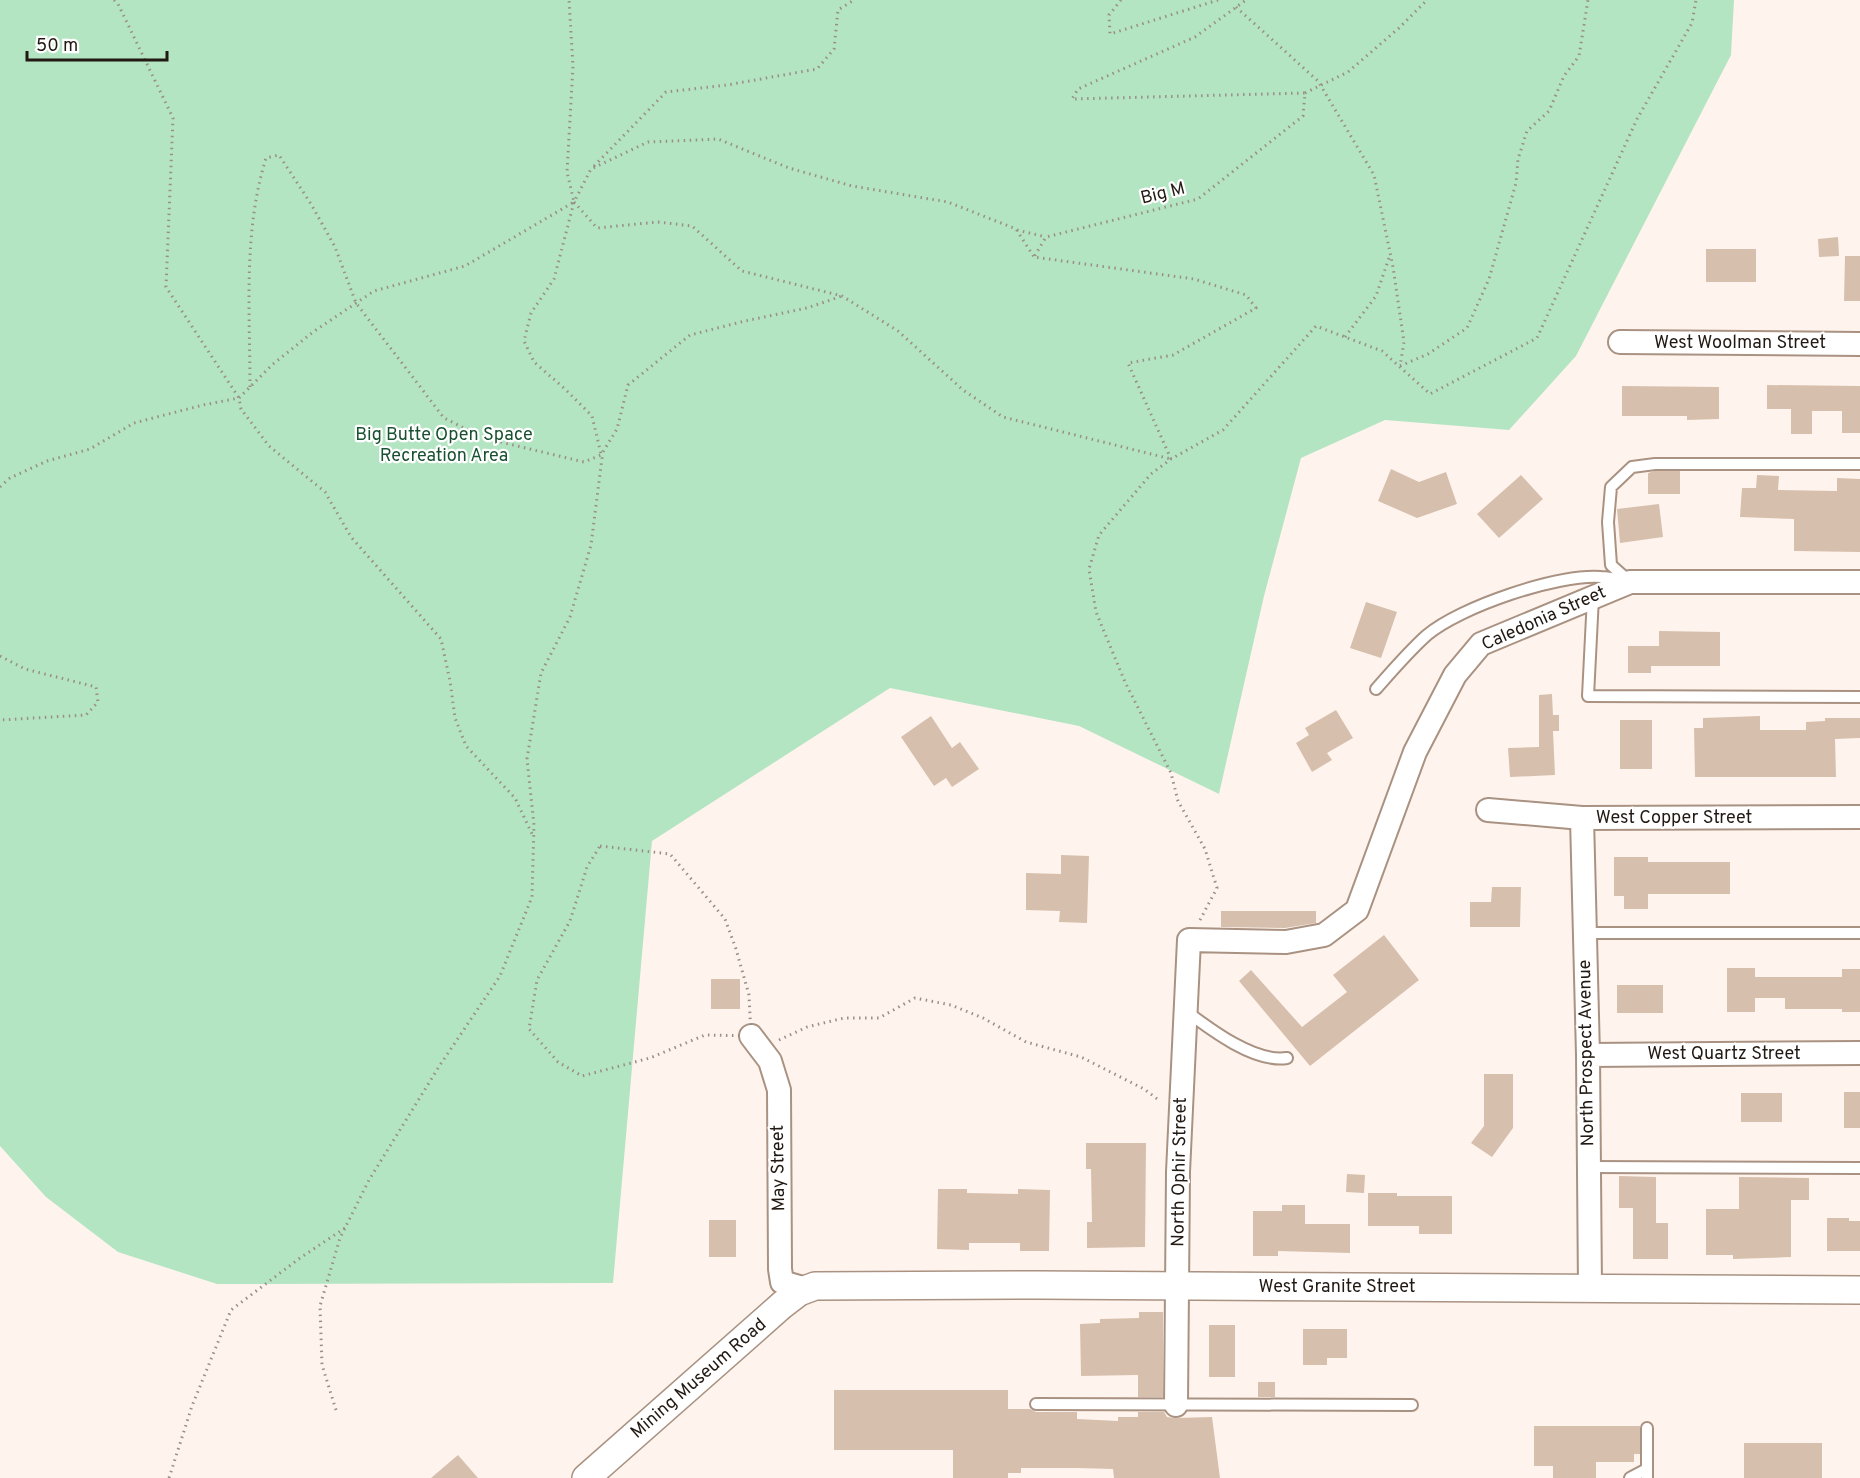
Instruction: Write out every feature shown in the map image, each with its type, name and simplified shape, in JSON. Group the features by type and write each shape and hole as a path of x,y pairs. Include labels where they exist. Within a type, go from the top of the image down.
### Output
{"street":[{"name":"West Woolman Street","path":"1620,342 1860,344"},
{"name":"Caledonia Street","path":"1189,940 1286,942 1324,935 1357,910 1415,752 1455,675 1481,644 1630,582 1860,582"},
{"name":"West Copper Street","path":"1488,810 1582,818 1860,817"},
{"name":"North Prospect Avenue","path":"1582,818 1588,1055 1590,1288"},
{"name":"North Ophir Street","path":"1176,1405 1178,1172 1189,940"},
{"name":"May Street","path":"756,1042 770,1061 779,1090 782,1282 811,1288"},
{"name":"West Quartz Street","path":"1588,1055 1860,1053"},
{"name":"West Granite Street","path":"811,1288 1178,1286 1860,1290"},
{"name":"Mining Museum Road","path":"586,1478 782,1305 799,1292 811,1288"}],"lane":[{"path":"1630,582 1611,565 1608,522 1611,487 1632,467 1655,464 1860,464"},
{"path":"1376,689 1428,634 1470,610 1508,594 1563,581 1599,577 1630,582"},
{"path":"1593,597 1588,696 1860,697"},
{"path":"1585,933 1860,933"},
{"path":"1185,1011 1216,1033 1252,1052 1278,1060 1287,1058"},
{"path":"1589,1167 1860,1168"},
{"path":"1036,1404 1412,1405"},
{"path":"1630,1478 1647,1473 1647,1428"}],"path":[{"path":"114,0 173,118 166,287 239,399 241,409 269,446 325,492 351,537 441,639 455,718 466,746 515,798 534,838"},
{"path":"569,0 573,66 567,172 574,202 597,228 658,222 692,226 742,270 842,296 898,331 963,390 1003,417 1171,459"},
{"path":"336,1410 322,1365 320,1306 340,1238 369,1180 440,1065 500,976 532,897 534,825 527,759 540,673 570,617 591,544 601,455 592,416 565,388 534,362 524,341 531,314 554,279 574,202 591,169 666,92 727,85 817,69 834,49 838,10 854,0"},
{"path":"1121,0 1109,15 1110,34 1218,0"},
{"path":"1246,0 1195,37 1078,89 1072,99 1305,93 1348,72 1399,28 1426,0"},
{"path":"1400,366 1428,354 1467,328 1490,279 1516,183 1518,159 1527,131 1549,111 1564,76 1579,56 1588,0"},
{"path":"1189,940 1217,888 1205,849 1178,801 1171,773 1125,682 1096,612 1089,569 1098,535 1151,474 1171,459 1223,430 1316,326 1382,351 1430,394 1537,338 1637,120 1692,23 1696,0"},
{"path":"1236,7 1318,81 1374,175 1404,342 1400,366"},
{"name":"Big M","path":"1046,237 1198,199 1303,116 1305,93"},
{"path":"591,169 648,142 718,139 789,168 852,186 948,202 1016,229 1046,237 1034,257"},
{"path":"250,387 249,254 258,189 266,158 279,155 311,204 335,248 356,303 444,418 484,438 584,462 601,455 617,429 628,385 690,335 807,309 842,296"},
{"path":"0,487 10,478 47,461 90,449 134,423 203,405 239,399 273,364 313,332 374,291 465,266 574,202"},
{"path":"1016,229 1034,257 1194,279 1246,295 1256,308 1173,355 1128,363 1171,459"},
{"path":"1345,336 1376,296 1390,255"},
{"path":"0,656 26,669 96,687 98,702 86,715 0,720"},
{"path":"756,1042 749,995 725,918 670,854 600,846 587,867 570,921 537,980 529,1029 558,1062 582,1076 650,1058 705,1035 756,1042 844,1018 879,1018 915,998 951,1005 983,1018 1026,1041 1081,1057 1144,1089 1181,1115"},
{"path":"169,1478 192,1406 231,1310 346,1227"}],"green space":[{"name":"Big Butte Open Space Recreation Area","path":"0,0 1734,0 1731,55 1576,356 1509,430 1385,420 1301,458 1264,596 1219,794 1079,726 890,688 652,841 613,1283 217,1284 118,1252 46,1197 0,1146"}],"building":[{"path":"1838,237 1839,256 1819,257 1818,239"},
{"path":"1706,249 1756,249 1756,282 1706,282"},
{"path":"1845,256 1860,256 1860,301 1844,301"},
{"path":"1767,385 1860,386 1860,433 1842,433 1842,411 1812,411 1812,434 1791,434 1791,409 1767,409"},
{"path":"1622,386 1719,387 1719,419 1687,420 1687,416 1622,416"},
{"path":"1391,469 1419,482 1446,472 1457,504 1417,518 1378,501"},
{"path":"1680,471 1680,494 1648,494 1648,473"},
{"path":"1521,475 1543,499 1499,538 1477,514"},
{"path":"1757,475 1779,476 1778,490 1837,491 1837,478 1860,479 1860,552 1794,551 1794,519 1740,517 1742,488 1756,488"},
{"path":"1659,504 1663,537 1620,543 1617,509"},
{"path":"1366,602 1397,612 1381,658 1350,648"},
{"path":"1659,631 1720,632 1720,666 1651,666 1651,673 1628,673 1628,646 1659,646"},
{"path":"1552,694 1553,715 1559,715 1559,731 1553,731 1555,775 1510,777 1508,748 1539,747 1539,695"},
{"path":"1336,710 1353,738 1327,753 1332,760 1312,772 1296,743 1309,735 1305,728"},
{"path":"931,716 952,748 960,742 979,769 952,787 946,778 934,786 901,737"},
{"path":"1760,716 1760,730 1806,730 1806,722 1825,721 1825,718 1860,718 1860,738 1835,739 1836,777 1695,777 1694,728 1703,728 1703,718"},
{"path":"1620,720 1652,720 1652,769 1620,769"},
{"path":"1061,855 1089,856 1087,923 1059,922 1060,911 1026,910 1026,873 1061,874"},
{"path":"1614,857 1648,857 1648,862 1730,862 1730,894 1648,894 1648,909 1624,909 1624,896 1614,896"},
{"path":"1492,887 1521,887 1520,927 1470,927 1470,902 1491,902"},
{"path":"1221,911 1316,911 1316,923 1285,928 1221,927"},
{"path":"1384,935 1419,980 1310,1066 1239,981 1251,970 1302,1027 1347,992 1333,975"},
{"path":"1727,968 1755,968 1755,977 1842,977 1842,969 1860,969 1860,1012 1842,1012 1842,1009 1785,1009 1785,998 1755,998 1755,1012 1727,1012"},
{"path":"711,979 740,979 740,1009 711,1009"},
{"path":"1617,985 1663,985 1663,1013 1617,1013"},
{"path":"1484,1074 1513,1074 1513,1128 1492,1157 1471,1143 1484,1126"},
{"path":"1844,1092 1860,1092 1860,1128 1844,1128"},
{"path":"1741,1093 1782,1093 1782,1122 1741,1122"},
{"path":"1086,1143 1146,1143 1145,1247 1087,1248 1087,1222 1092,1222 1091,1169 1086,1169"},
{"path":"1347,1174 1365,1175 1364,1193 1346,1192"},
{"path":"1619,1176 1656,1177 1656,1223 1668,1223 1668,1259 1633,1259 1633,1208 1619,1208"},
{"path":"1739,1177 1809,1178 1809,1200 1791,1200 1791,1257 1733,1259 1733,1255 1706,1255 1706,1209 1739,1209"},
{"path":"938,1189 967,1189 967,1193 1018,1194 1018,1189 1050,1190 1049,1251 1020,1251 1020,1243 969,1243 969,1250 937,1249"},
{"path":"1368,1193 1397,1193 1397,1196 1452,1196 1452,1234 1419,1234 1419,1226 1368,1226"},
{"path":"1282,1205 1305,1205 1305,1224 1350,1224 1350,1253 1278,1251 1278,1256 1253,1256 1253,1211 1282,1211"},
{"path":"1827,1218 1849,1218 1849,1221 1860,1221 1860,1251 1827,1251"},
{"path":"709,1220 736,1220 736,1257 709,1257"},
{"path":"1139,1312 1163,1312 1163,1397 1138,1397 1138,1375 1081,1376 1080,1324 1100,1323 1100,1319 1139,1318"},
{"path":"1209,1325 1235,1325 1235,1377 1209,1377"},
{"path":"1303,1329 1347,1329 1347,1358 1327,1358 1327,1365 1303,1365"},
{"path":"1258,1382 1275,1382 1275,1397 1258,1397"},
{"path":"834,1390 1008,1390 1008,1409 1077,1412 1077,1419 1118,1421 1118,1417 1138,1417 1138,1412 1164,1412 1167,1417 1175,1418 1212,1417 1220,1478 1114,1478 1113,1469 1021,1468 1021,1473 1008,1473 1008,1478 953,1478 953,1450 834,1450"},
{"path":"1534,1426 1640,1426 1640,1454 1634,1454 1634,1462 1596,1462 1596,1478 1553,1478 1553,1466 1534,1466"},
{"path":"1744,1443 1822,1443 1822,1478 1744,1478"},
{"path":"458,1455 478,1478 431,1478"}]}
